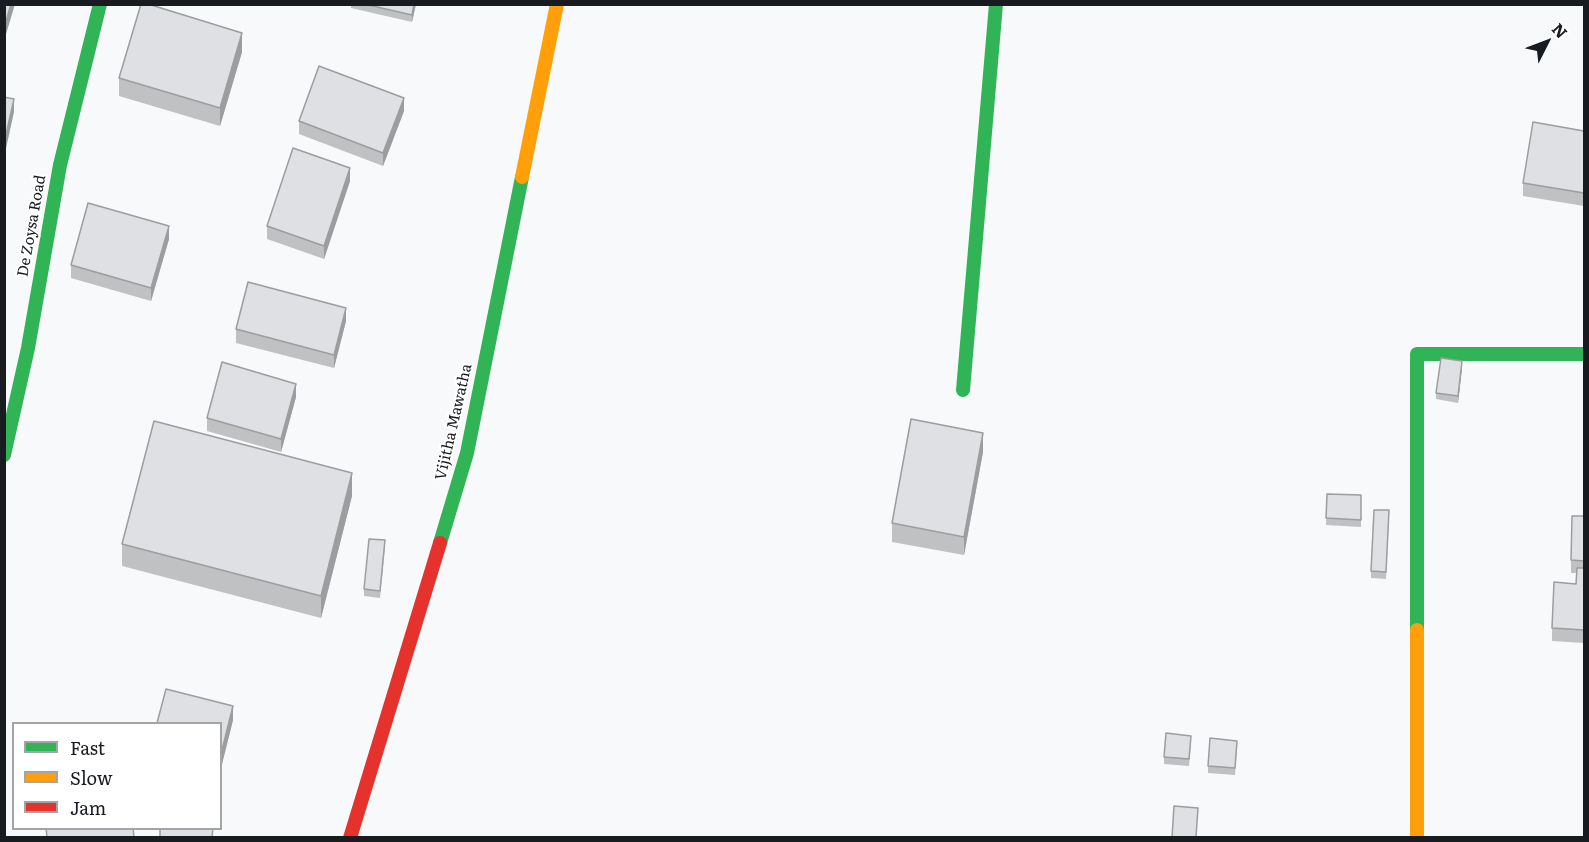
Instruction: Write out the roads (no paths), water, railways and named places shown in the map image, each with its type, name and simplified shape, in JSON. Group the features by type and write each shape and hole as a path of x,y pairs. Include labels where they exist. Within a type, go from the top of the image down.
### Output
{"street":[{"name":"De Zoysa Road","path":"4,455 28,348 60,165 100,4"},
{"name":"Vijitha Mawatha","path":"350,837 467,453 557,4"},
{"path":"963,390 996,4"},
{"path":"1417,837 1417,354 1584,354"}]}
